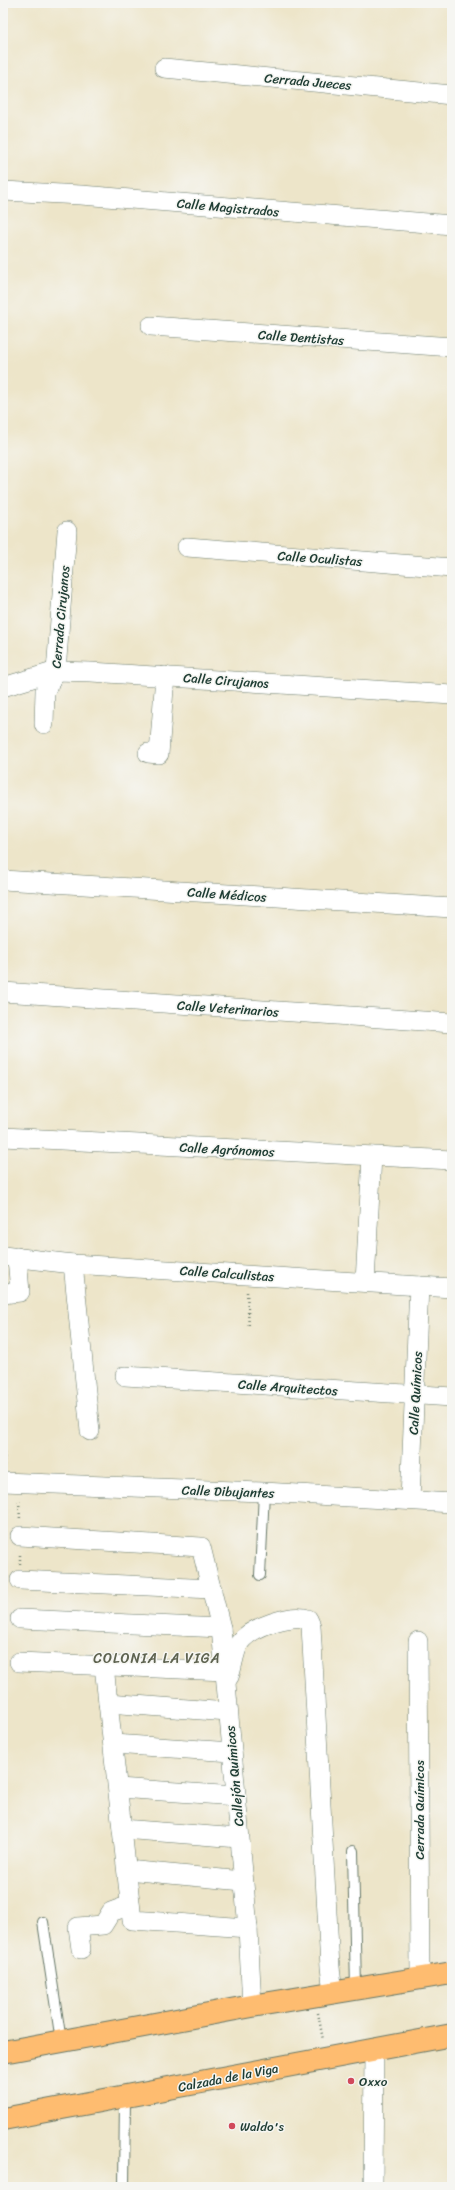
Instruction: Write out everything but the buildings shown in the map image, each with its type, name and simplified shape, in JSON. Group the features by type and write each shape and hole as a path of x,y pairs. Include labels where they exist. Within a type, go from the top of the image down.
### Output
{"main road":[{"path":"3,2052 252,2006 452,1973"},
{"name":"Calzada de la Viga","path":"3,2119 452,2035"}],"street":[{"name":"Cerrada Jueces","path":"164,68 452,95"},
{"name":"Calle Magistrados","path":"3,191 88,195 452,225"},
{"name":"Calle Dentistas","path":"151,326 452,347"},
{"name":"Cerrada Cirujanos","path":"44,724 46,691 56,671 67,531"},
{"name":"Calle Oculistas","path":"187,547 452,568"},
{"name":"Calle Cirujanos","path":"3,688 56,671 165,676 452,695"},
{"path":"148,753 159,754 165,676"},
{"name":"Calle Médicos","path":"3,880 452,908"},
{"name":"Calle Veterinarios","path":"3,992 452,1024"},
{"name":"Calle Agrónomos","path":"3,1137 452,1160"},
{"path":"365,1282 372,1156"},
{"path":"3,1294 20,1292 10,1256"},
{"name":"Calle Calculistas","path":"10,1256 73,1264 452,1288"},
{"path":"73,1264 90,1431"},
{"name":"Calle Químicos","path":"410,1500 419,1286"},
{"name":"Calle Arquitectos","path":"124,1376 452,1397"},
{"name":"Calle Dibujantes","path":"3,1482 264,1492 452,1502"},
{"name":"Callejón Químicos","path":"20,1536 201,1547 221,1628 248,1928 252,2006"},
{"path":"20,1580 212,1589"},
{"path":"19,1662 104,1666 226,1680 240,1643 249,1632 264,1625 300,1616 308,1619 311,1626 330,1959 324,1995"},
{"path":"20,1619 221,1628"},
{"name":"Cerrada Químicos","path":"418,1641 420,1978"},
{"path":"104,1666 132,1920 248,1928"},
{"path":"108,1702 228,1712"},
{"path":"113,1744 232,1752"},
{"path":"118,1788 236,1796"},
{"path":"122,1830 239,1838"},
{"path":"126,1870 243,1881"},
{"path":"81,1949 78,1927 103,1925 111,1912 130,1905"},
{"path":"373,2187 374,2049"}],"lane":[{"path":"260,1575 264,1492"},
{"path":"353,1851 356,1989"},
{"path":"43,1922 61,2041"},
{"path":"124,2187 125,2097"}],"path":[{"path":"246,1274 249,1328"},
{"path":"3,1441 5,1463"},
{"path":"324,1995 326,2058"}],"place":[{"name":"Oxxo","path":"351,2081"},
{"name":"Waldo's","path":"232,2126"}],"district":[{"name":"COLONIA LA VIGA","path":"157,1658"}]}
